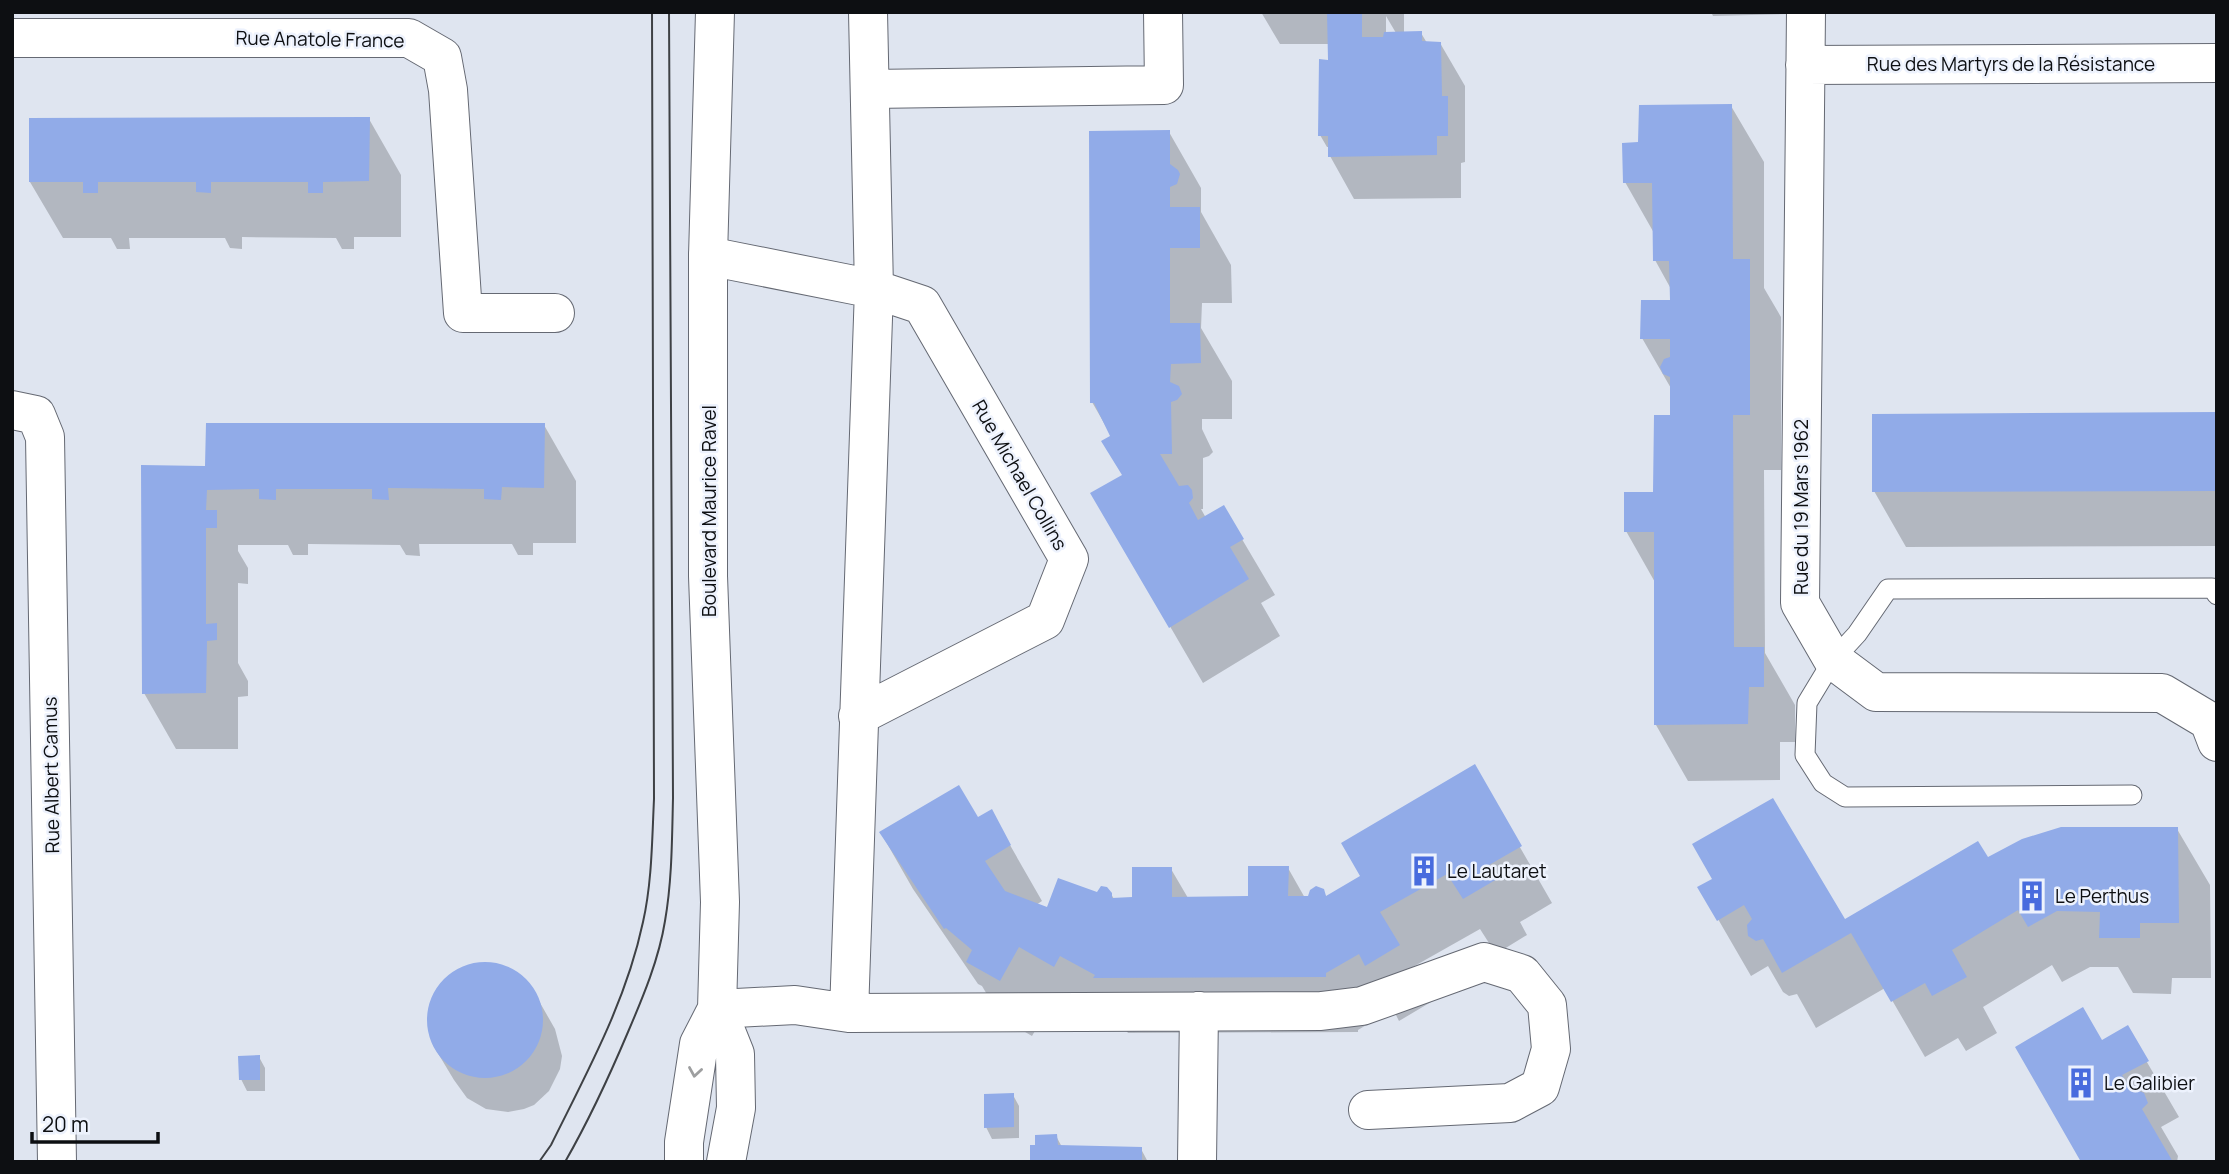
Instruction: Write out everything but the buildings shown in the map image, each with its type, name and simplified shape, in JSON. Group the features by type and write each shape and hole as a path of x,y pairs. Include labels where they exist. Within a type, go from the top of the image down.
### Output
{"street":[{"name":"Boulevard Maurice Ravel","path":"715,12 708,256 708,576 720,902 717,1009 735,1054 736,1108 726,1162"},
{"path":"849,1013 874,289 869,12"},
{"path":"870,89 1164,85 1163,12"},
{"name":"Rue du 19 Mars 1962","path":"1806,12 1800,603 1833,660 1876,692 2162,693 2214,720"},
{"name":"Rue Anatole France","path":"12,38 409,38 442,57 449,90 463,313 555,313"},
{"name":"Rue des Martyrs de la Résistance","path":"1805,65 2217,63"},
{"name":"Rue Michael Collins","path":"708,256 874,289 922,305 1069,559 1045,620 858,716"},
{"name":"Rue Albert Camus","path":"12,410 36,415 45,437 57,1162"},
{"path":"717,1009 795,1004 849,1013 1321,1011 1362,1006 1484,962 1522,975 1547,1005 1552,1049 1539,1087 1510,1103 1368,1110"},
{"name":"Boulevard Maurice Ravel","path":"684,1162 684,1142 699,1044 717,1009"},
{"path":"1197,1162 1199,1011"}],"lane":[{"path":"2132,795 1845,797 1823,783 1805,755 1808,703 1833,660 1857,634 1888,589 2212,588 2217,595"}],"tram line":[{"path":"539,1162 551,1145 591,1063 627,980 646,907 650,876 654,799 652,12"},
{"path":"565,1162 606,1082 645,992 662,935 669,891 673,798 669,12"}],"place":[{"name":"Le Lautaret","path":"1424,871"},
{"name":"Le Perthus","path":"2032,896"},
{"name":"Le Galibier","path":"2081,1083"}]}
